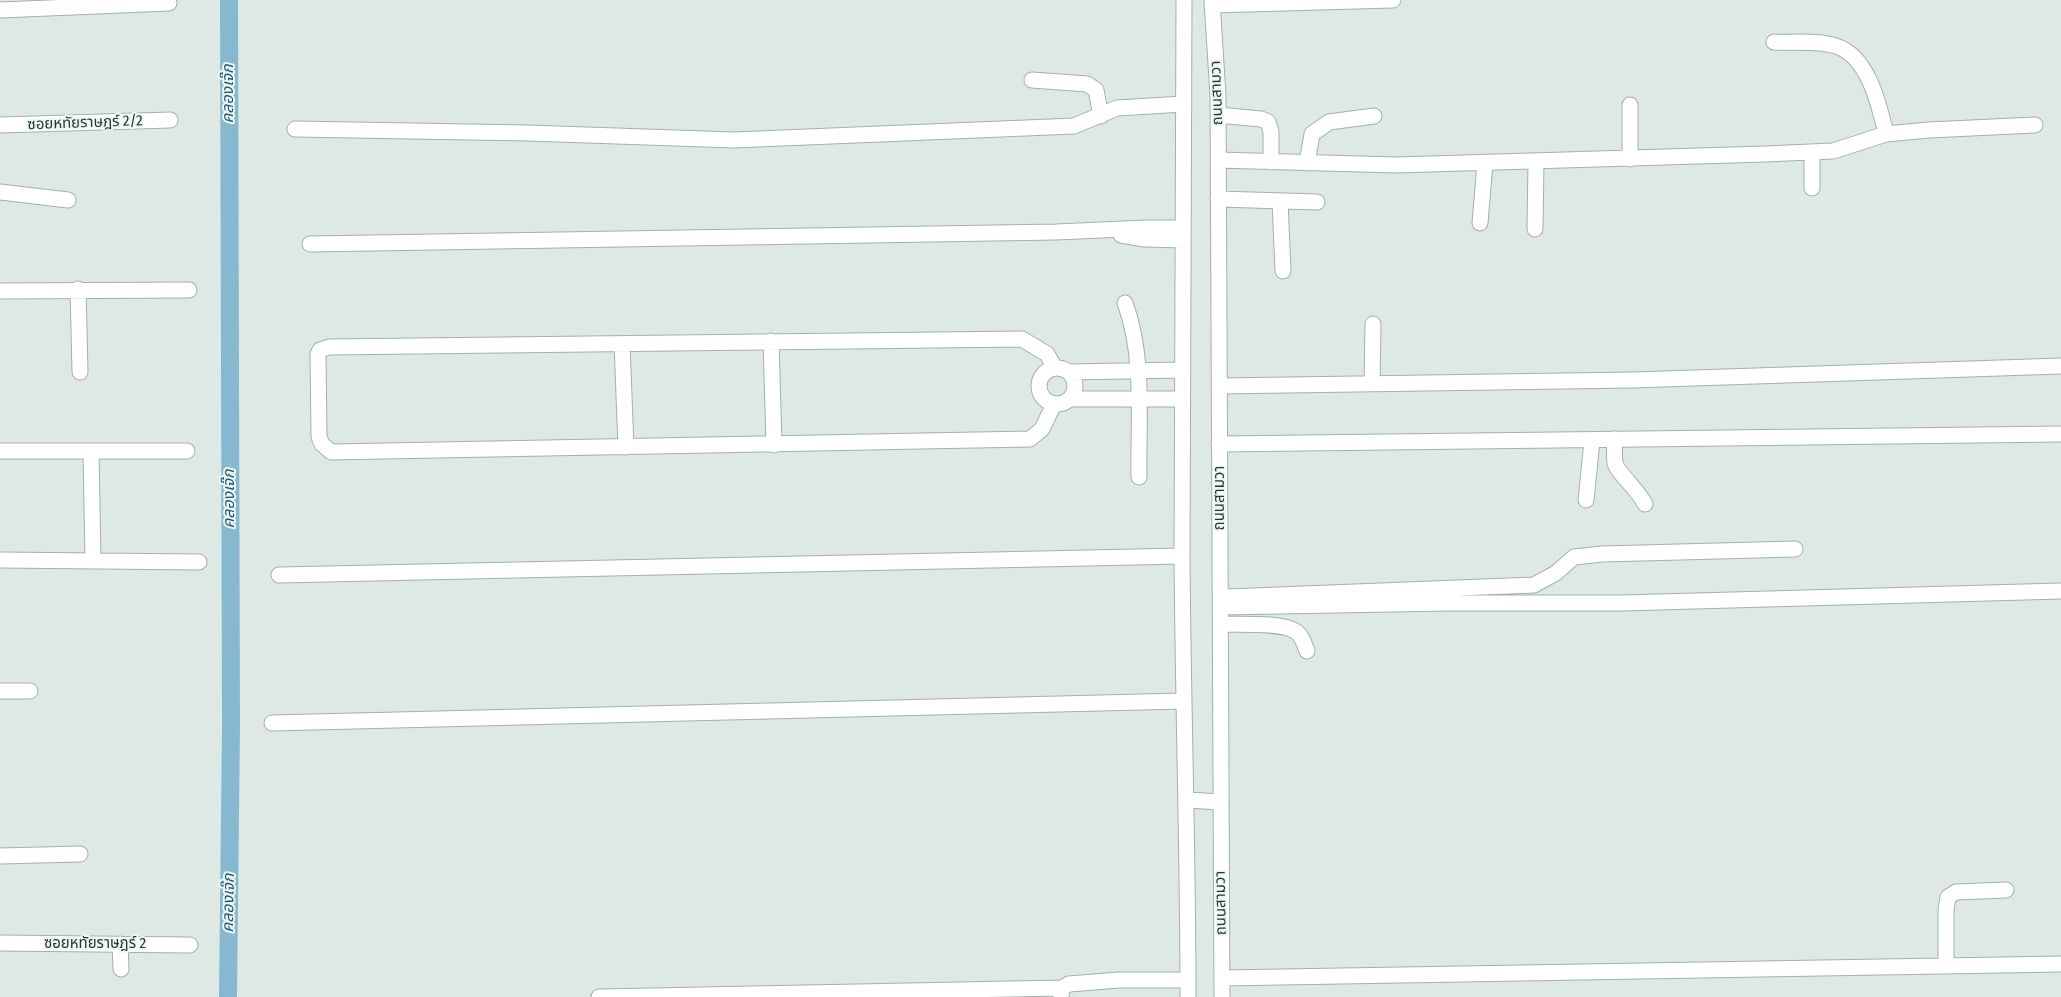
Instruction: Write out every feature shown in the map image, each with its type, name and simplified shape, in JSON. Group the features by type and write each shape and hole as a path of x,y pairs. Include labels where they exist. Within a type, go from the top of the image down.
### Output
{"street":[{"path":"1184,0 1182,556 1183,701 1188,800 1188,997"},
{"path":"1212,2 1393,0"},
{"name":"ถนนสามวา","path":"1212,2 1218,114 1222,997"},
{"path":"0,10 169,3"},
{"path":"1774,42 1834,45 1851,52 1862,65 1880,109 1886,134"},
{"path":"1032,80 1087,84 1096,90 1101,116"},
{"path":"295,129 528,132 734,140 1074,126 1117,108 1184,104"},
{"path":"1630,105 1630,159"},
{"path":"1218,114 1261,119 1268,122 1271,132 1271,162"},
{"path":"1307,163 1312,134 1328,122 1374,116"},
{"name":"ซอยหทัยราษฎร์ 2/2","path":"0,125 170,120"},
{"path":"1218,160 1396,165 1812,152 1833,151 1886,134 2035,125"},
{"path":"1812,152 1812,188"},
{"path":"1535,229 1536,162"},
{"path":"1480,223 1485,163"},
{"path":"0,192 68,200"},
{"path":"1218,199 1317,202"},
{"path":"1280,201 1283,271"},
{"path":"310,244 1095,231 1145,239 1183,234"},
{"path":"78,289 80,372"},
{"path":"0,290 189,290"},
{"path":"1125,304 1133,325 1137,371 1139,477"},
{"path":"1372,384 1373,324"},
{"path":"1054,404 1042,429 1030,439 331,452 322,444 319,437 318,354 324,348 1022,339 1047,354 1062,370 1074,381 1075,390 1070,399 1062,404 1054,404 1045,400 1040,394 1038,385 1041,377 1047,370 1062,370 1137,371 1182,370"},
{"path":"772,341 774,445"},
{"path":"622,344 626,447"},
{"path":"1219,386 1633,380 2061,366"},
{"path":"1070,399 1182,399"},
{"path":"1220,444 2061,434"},
{"path":"1614,439 1616,464 1636,489 1645,504"},
{"path":"1586,500 1592,441"},
{"path":"0,451 187,451"},
{"path":"92,451 93,561"},
{"path":"1221,602 1534,585 1556,573 1574,558 1602,554 1795,549"},
{"path":"279,575 1182,556"},
{"path":"0,560 200,562"},
{"path":"1221,602 1622,603 2061,591"},
{"path":"1221,624 1278,627 1294,630 1302,637 1307,650"},
{"path":"0,691 30,691"},
{"path":"272,723 1183,701"},
{"path":"1188,800 1220,802"},
{"path":"0,856 80,854"},
{"path":"1946,966 1946,910 1948,896 1956,892 2006,890"},
{"name":"ซอยหทัยราษฎร์ 2","path":"0,943 190,945"},
{"path":"120,944 121,969"},
{"path":"1222,978 2061,964"},
{"path":"600,997 1062,992 1069,984 1119,980 1188,980"}],"waterway":[{"name":"คลองเจ๊ก","path":"228,997 231,725 229,0"}]}
